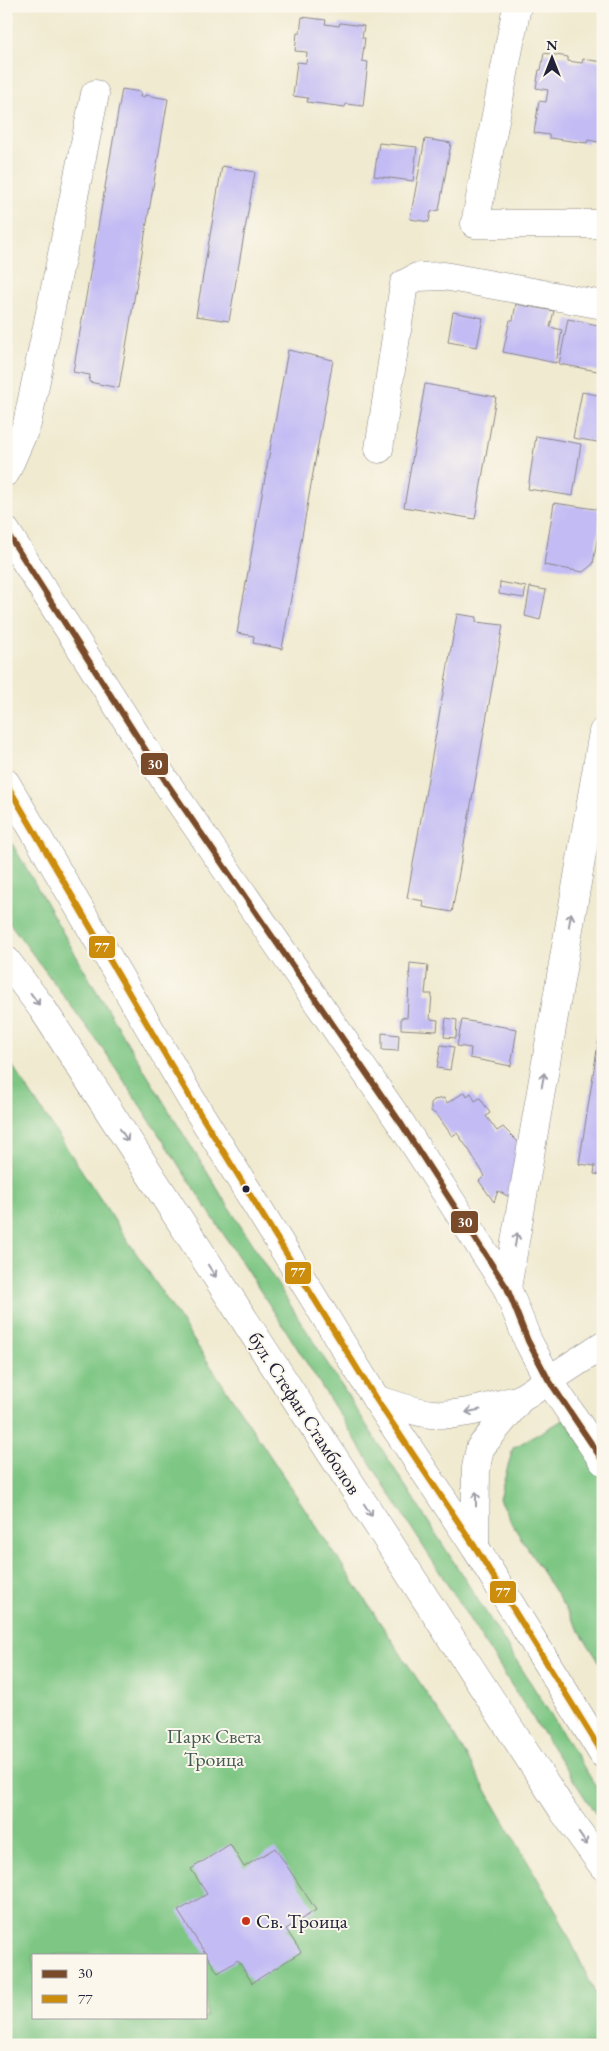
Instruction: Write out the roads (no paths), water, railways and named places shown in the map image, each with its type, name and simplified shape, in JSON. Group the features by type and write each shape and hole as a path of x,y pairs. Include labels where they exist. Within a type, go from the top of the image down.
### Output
{"street":[{"path":"517,6 475,224 603,224"},
{"path":"6,472 27,424 95,94"},
{"path":"379,449 404,284 418,277 444,276 603,305"},
{"path":"6,531 166,782 402,1125 507,1288 528,1341 548,1379 603,1460"},
{"path":"507,1288 603,732"},
{"path":"6,783 191,1099 376,1399 475,1547 603,1754"},
{"name":"бул. Стефан Стамболов","path":"6,960 42,1008 559,1804 603,1866"},
{"path":"475,1547 476,1468 480,1448 520,1398 603,1345"},
{"path":"376,1399 414,1411 433,1414 454,1414 478,1410 520,1398"}],"place":[{"name":"Св. Троица","path":"246,1921"}],"park label":[{"name":"Парк Света Троица","path":"214,1748"}]}
